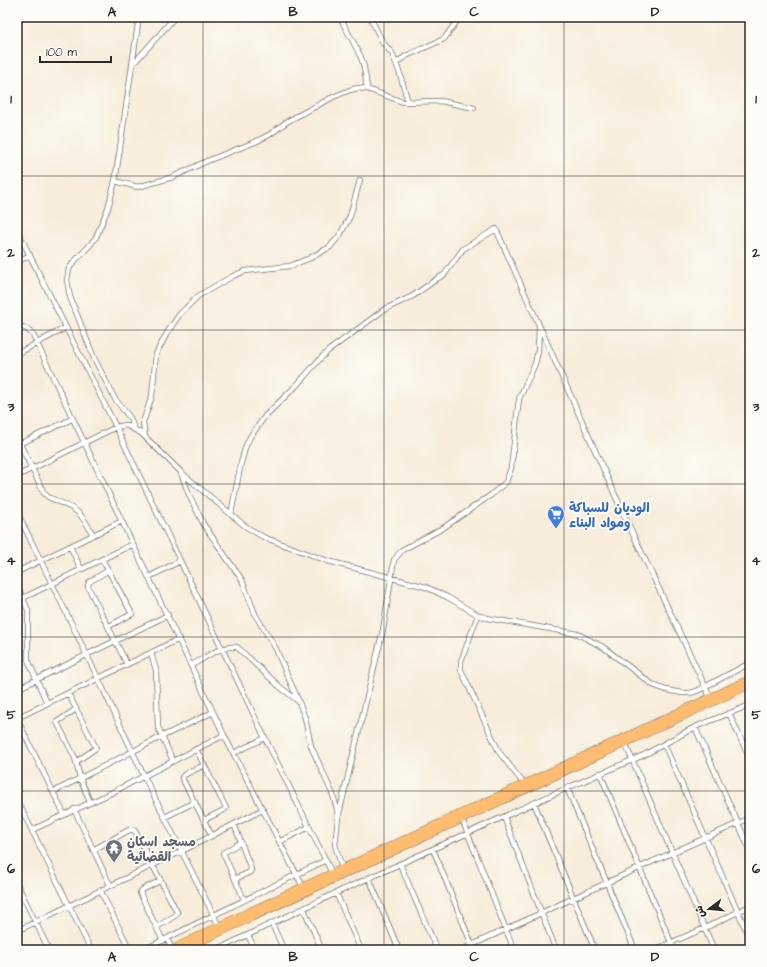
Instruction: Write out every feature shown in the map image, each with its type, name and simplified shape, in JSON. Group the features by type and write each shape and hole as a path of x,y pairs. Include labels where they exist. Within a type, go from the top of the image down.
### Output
{"highway":[{"path":"171,949 302,886 750,679"},
{"path":"182,950 750,685"}],"street":[{"path":"134,428 130,418 115,399 94,358 72,303 67,280 73,263 90,245 102,226 108,208 115,182 139,17"},
{"path":"133,64 175,17"},
{"path":"340,17 361,58 365,71 367,89"},
{"path":"370,17 383,43 392,53 408,102"},
{"path":"396,63 406,56 444,39 460,17"},
{"path":"115,182 138,187 164,180 255,142 269,135 288,121 343,93 358,88 367,89 408,102 441,101 474,108"},
{"path":"145,436 144,422 152,396 156,354 179,315 198,296 233,276 252,270 290,266 310,258 330,247 340,235 350,216 360,180"},
{"path":"231,514 241,462 246,445 266,415 296,386 328,351 385,309 413,296 444,275 463,249 496,229 624,515 710,697"},
{"path":"18,232 116,427 265,738 332,873"},
{"path":"17,262 30,255"},
{"path":"17,325 31,332 37,343 224,735 302,886"},
{"path":"342,868 335,845 338,818 383,630 394,560 402,550 443,528 491,495 506,482 511,468 519,399 535,364 538,351 539,326"},
{"path":"17,354 66,328"},
{"path":"17,391 17,415"},
{"path":"18,445 72,418"},
{"path":"17,476 84,442 123,425 134,428 145,436 180,471 245,526 263,537 328,561 426,587 478,615 495,620 578,634 598,643 653,685 666,690 690,693 743,668 750,663"},
{"path":"17,438 18,445 44,493 48,497 77,510 93,535"},
{"path":"180,471 190,498 204,525 242,580 256,616 275,647 303,711 311,746 335,801 338,818"},
{"path":"17,512 98,678 132,752 219,926"},
{"path":"17,572 122,521"},
{"path":"17,601 133,544"},
{"path":"70,546 81,569"},
{"path":"102,559 132,614 109,626"},
{"path":"149,577 180,561"},
{"path":"109,570 89,582 88,585 127,664"},
{"path":"17,585 28,610 28,660 47,703"},
{"path":"478,615 461,661 461,670 499,752 524,784"},
{"path":"17,689 168,616"},
{"path":"64,814 17,718 179,638"},
{"path":"192,666 223,648 239,648 280,687 299,702"},
{"path":"151,653 156,670 157,725 161,737 173,761"},
{"path":"68,692 96,748 76,762"},
{"path":"216,950 336,893 600,773 632,760 695,727 750,704"},
{"path":"76,709 57,722 76,762 80,778 90,802"},
{"path":"53,792 213,712"},
{"path":"729,713 750,759"},
{"path":"695,727 750,850"},
{"path":"32,830 144,776 224,735"},
{"path":"234,753 265,738"},
{"path":"625,743 714,950"},
{"path":"664,744 750,939"},
{"path":"196,749 226,808 204,820"},
{"path":"204,765 182,777 212,836"},
{"path":"600,773 674,950"},
{"path":"567,788 635,950"},
{"path":"17,800 19,808 32,830 90,950"},
{"path":"165,817 195,802"},
{"path":"534,803 595,950"},
{"path":"74,809 110,885"},
{"path":"17,931 68,905 154,865 262,810"},
{"path":"504,817 556,950"},
{"path":"461,950 473,948 506,930 750,818"},
{"path":"462,819 514,950"},
{"path":"234,824 251,869 250,872 235,879"},
{"path":"279,842 309,827"},
{"path":"93,850 131,829 133,830 154,865 177,913 157,926"},
{"path":"242,842 223,852 244,900"},
{"path":"433,849 473,948"},
{"path":"143,950 326,860"},
{"path":"400,864 436,950"},
{"path":"369,878 399,950"},
{"path":"161,880 142,890 140,894 171,949"},
{"path":"17,884 49,950"},
{"path":"100,890 130,950"},
{"path":"336,893 361,950"},
{"path":"654,950 705,928 750,906"},
{"path":"304,909 322,950"},
{"path":"272,924 284,950"},
{"path":"248,935 255,950"}],"place":[{"name":"الوديان للسباكة ومواد البناء","path":"556,529"},
{"name":"مسجد اسكان القضائية","path":"114,863"}]}
